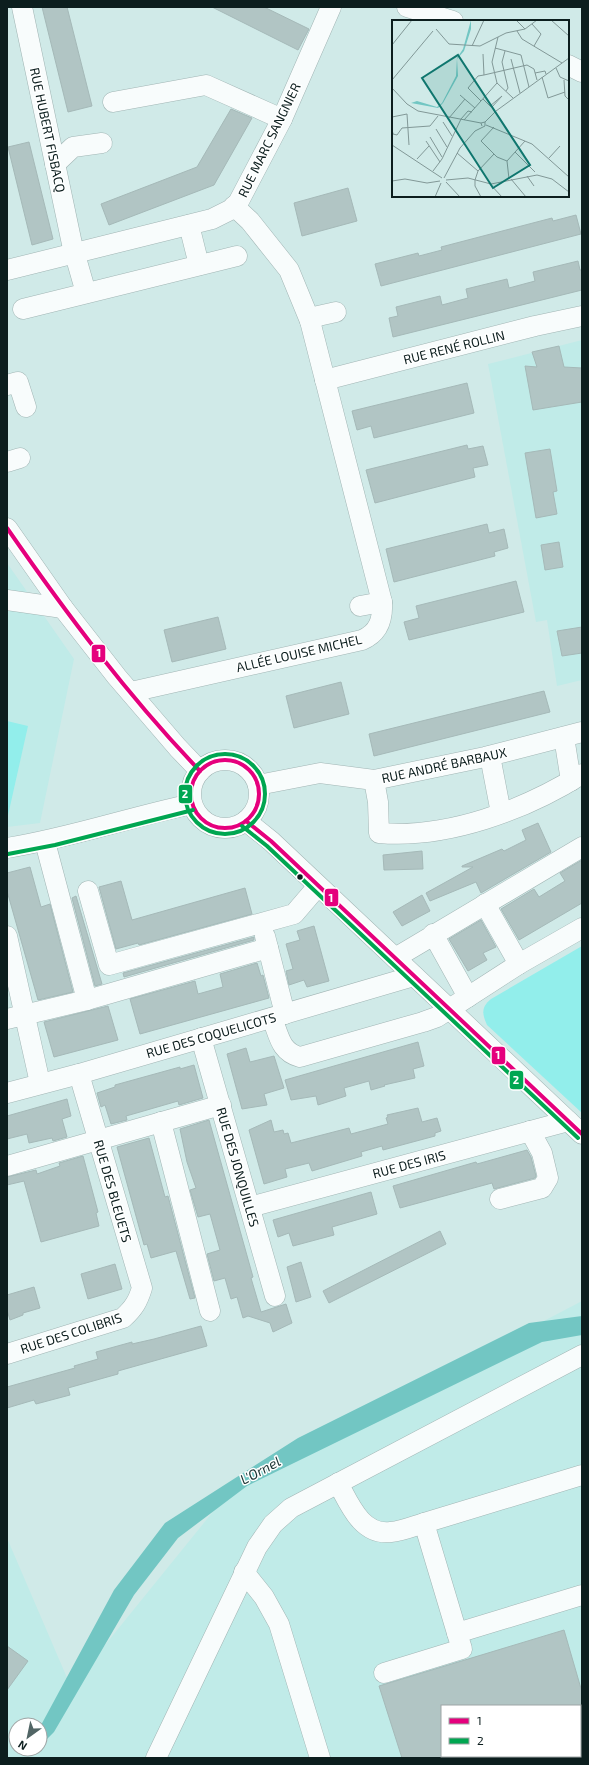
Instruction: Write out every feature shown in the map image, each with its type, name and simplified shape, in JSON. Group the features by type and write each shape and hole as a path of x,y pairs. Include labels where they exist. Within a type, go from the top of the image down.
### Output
{"street":[{"name":"RUE HUBERT FISBACQ","path":"22,7 55,164 75,253 86,293"},
{"name":"RUE MARC SANGNIER","path":"7,270 189,225 222,215 234,206 242,196 282,119 331,7"},
{"path":"407,7 450,20"},
{"path":"569,66 582,72"},
{"path":"113,102 206,85 282,119"},
{"path":"55,164 73,147 102,143"},
{"name":"ALLÉE LOUISE MICHEL","path":"131,692 362,640 369,637 376,630 382,616 382,602 310,321 289,270 254,226 234,206"},
{"path":"189,225 199,264"},
{"path":"23,309 199,264 237,256"},
{"path":"310,321 318,316 336,312"},
{"name":"RUE RENÉ ROLLIN","path":"326,380 535,326 582,316"},
{"path":"13,384 26,406"},
{"path":"7,528 63,608 178,748 200,771"},
{"path":"7,600 63,608"},
{"path":"360,606 382,602"},
{"path":"374,780 378,802 379,833 392,834 435,831 501,813 527,803 576,777 573,734"},
{"name":"RUE ANDRÉ BARBAUX","path":"258,785 320,773 374,780 490,756 573,734"},
{"path":"490,756 501,813"},
{"path":"221,760 233,761 244,766 258,785 259,795 253,814 238,826 229,828 215,827 203,820 196,813 192,804 191,792 194,781 200,771 210,764 221,760"},
{"path":"7,848 45,842 159,811 192,804"},
{"path":"246,821 271,841 575,1127"},
{"path":"45,842 87,1000"},
{"path":"395,958 582,847"},
{"path":"88,892 109,965 294,914 318,886"},
{"path":"485,904 519,964"},
{"path":"262,923 268,948 284,1049 292,1055 300,1057 437,1017 519,964 582,928"},
{"path":"434,934 468,997"},
{"path":"8,948 15,1016 40,1083"},
{"path":"15,1016 87,1000 268,948"},
{"name":"RUE DES COQUELICOTS","path":"7,1093 40,1083 79,1074 414,976"},
{"name":"RUE DES JONQUILLES","path":"201,1038 275,1296"},
{"name":"RUE DES BLEUETS","path":"79,1074 142,1288 134,1308"},
{"path":"7,1166 221,1105"},
{"path":"161,1122 210,1311"},
{"name":"RUE DES IRIS","path":"250,1207 530,1131 575,1127"},
{"path":"500,1199 542,1188 548,1178 542,1153 530,1131"},
{"name":"RUE DES COLIBRIS","path":"7,1354 123,1318 134,1308"},
{"path":"156,1758 244,1572 257,1546 272,1524 291,1508 582,1355"},
{"path":"338,1483 353,1511 364,1525 377,1532 392,1532 582,1475"},
{"path":"384,1673 462,1649 424,1522"},
{"path":"244,1572 264,1597 279,1624 320,1758"},
{"path":"457,1633 582,1595"}],"shaded area":[{"path":"582,340 582,680 557,686 547,620 536,622 488,364"},
{"path":"7,563 74,659 40,823 7,827"},
{"path":"7,721 28,726 7,820"},
{"path":"582,946 582,1113 487,1025 483,1011 485,1005 491,999"},
{"path":"582,1301 582,1758 7,1758 7,1538 71,1687 237,1482"}],"water":[{"name":"L'Ornel","path":"582,1316 582,1335 542,1342 247,1486 178,1538 134,1595 54,1732 48,1738 48,1717 45,1717 114,1590 165,1523 298,1438 529,1323"}],"building":[{"path":"42,7 67,7 92,106 68,112"},
{"path":"212,7 264,7 309,29 298,50"},
{"path":"231,109 252,118 214,185 109,225 101,204 197,167"},
{"path":"29,142 53,239 32,245 8,147"},
{"path":"348,188 357,221 302,236 294,203"},
{"path":"576,215 581,234 381,286 375,264 418,253 419,256 442,250 441,247 552,218 553,221"},
{"path":"578,261 580,270 582,270 582,290 393,337 389,318 398,316 396,307 440,296 442,305 468,298 466,289 507,279 509,288 535,281 533,272"},
{"path":"559,346 564,367 582,368 582,402 533,410 525,366 537,367 532,352"},
{"path":"467,383 474,413 374,438 371,426 357,430 352,411"},
{"path":"467,445 468,449 483,446 488,465 473,468 475,477 375,503 366,470"},
{"path":"550,449 557,491 553,492 557,514 536,518 525,453"},
{"path":"487,524 489,533 504,529 508,548 494,552 495,556 394,582 386,549"},
{"path":"559,542 563,567 545,570 541,545"},
{"path":"516,581 524,612 409,640 404,622 419,618 416,606"},
{"path":"218,617 226,649 172,662 164,630"},
{"path":"582,627 582,653 562,656 557,631"},
{"path":"341,682 349,714 294,728 286,696"},
{"path":"544,691 550,712 374,756 369,734"},
{"path":"538,823 551,852 481,893 476,882 430,901 426,893 473,867 462,866 502,849 504,851 526,840 522,830"},
{"path":"422,851 423,869 384,870 383,855"},
{"path":"582,860 582,903 519,940 501,909 534,889 539,897 565,881 560,873"},
{"path":"30,867 41,907 50,904 73,992 38,1000 7,891 7,873"},
{"path":"121,881 132,920 245,888 252,914 139,945 138,943 116,949 99,887"},
{"path":"422,895 430,911 402,926 393,912"},
{"path":"76,896 102,984 95,986 72,898"},
{"path":"481,920 496,947 483,953 487,960 468,971 449,939"},
{"path":"314,926 329,981 307,987 304,980 289,985 286,971 293,969 286,944 300,940 297,931"},
{"path":"254,937 254,940 124,977 123,973"},
{"path":"257,963 261,976 263,975 269,998 140,1034 130,999 195,981 198,994 223,987 220,974"},
{"path":"108,1006 118,1040 54,1057 44,1022"},
{"path":"418,1042 424,1066 413,1069 415,1078 384,1085 385,1086 371,1090 369,1081 344,1088 346,1096 318,1105 316,1096 291,1100 285,1080"},
{"path":"246,1048 250,1062 274,1056 284,1088 264,1094 267,1105 242,1109 227,1054"},
{"path":"194,1065 203,1098 179,1105 178,1101 126,1116 127,1120 111,1124 105,1105 101,1107 97,1093 115,1087 115,1085 180,1067 180,1069"},
{"path":"67,1099 71,1116 62,1119 67,1137 53,1141 52,1138 29,1143 27,1134 7,1139 7,1116"},
{"path":"418,1108 422,1122 437,1118 441,1131 435,1133 435,1136 383,1150 382,1146 361,1152 362,1156 312,1171 309,1163 285,1169 287,1177 264,1184 249,1130 271,1120 274,1132 283,1130 284,1134 288,1133 291,1143 349,1128 351,1134 388,1124 386,1118 388,1117 387,1115"},
{"path":"209,1120 253,1277 251,1278 261,1312 286,1304 292,1323 273,1332 270,1323 248,1316 243,1318 237,1297 231,1299 225,1278 214,1281 207,1254 220,1250 210,1214 198,1217 190,1190 196,1188 187,1162 180,1129"},
{"path":"149,1138 165,1197 168,1196 195,1298 190,1299 176,1251 151,1258 147,1244 144,1245 117,1147"},
{"path":"527,1150 531,1157 536,1176 535,1178 494,1189 492,1183 400,1208 393,1186 476,1162 477,1164"},
{"path":"83,1156 98,1212 96,1213 99,1226 41,1242 24,1181 7,1185 7,1177 36,1170 37,1174 60,1166 59,1163"},
{"path":"371,1192 377,1214 332,1227 334,1235 293,1246 289,1233 278,1237 273,1220"},
{"path":"440,1231 446,1244 329,1303 323,1291"},
{"path":"301,1262 311,1297 296,1302 287,1267"},
{"path":"115,1264 122,1289 88,1299 81,1274"},
{"path":"34,1287 40,1308 23,1313 23,1315 10,1320 7,1310 7,1295"},
{"path":"201,1326 207,1346 118,1371 118,1374 68,1388 70,1395 36,1404 34,1400 7,1408 7,1387 75,1368 74,1366 98,1359 96,1352 132,1342 132,1344 154,1339"},
{"path":"564,1630 582,1692 582,1706 441,1705 442,1758 402,1758 379,1686"},
{"path":"7,1646 28,1661 7,1690"}],"transit line":[{"name":"1","path":"7,528 75,622 123,684 173,743 200,771"},
{"name":"2","path":"225,754 240,757 253,766 262,779 265,794 262,809 253,822 240,831 225,834 210,831 197,822 188,809 185,794 188,779 197,766 210,757 225,754"},
{"name":"1","path":"225,760 238,763 249,770 256,781 259,794 256,807 249,818 238,825 225,828 212,825 201,818 194,807 191,794 194,781 201,770 212,763 225,760"},
{"name":"2","path":"8,854 55,845 193,810"},
{"name":"1","path":"246,821 271,841 582,1134"},
{"name":"2","path":"242,826 267,846 578,1138"}]}
